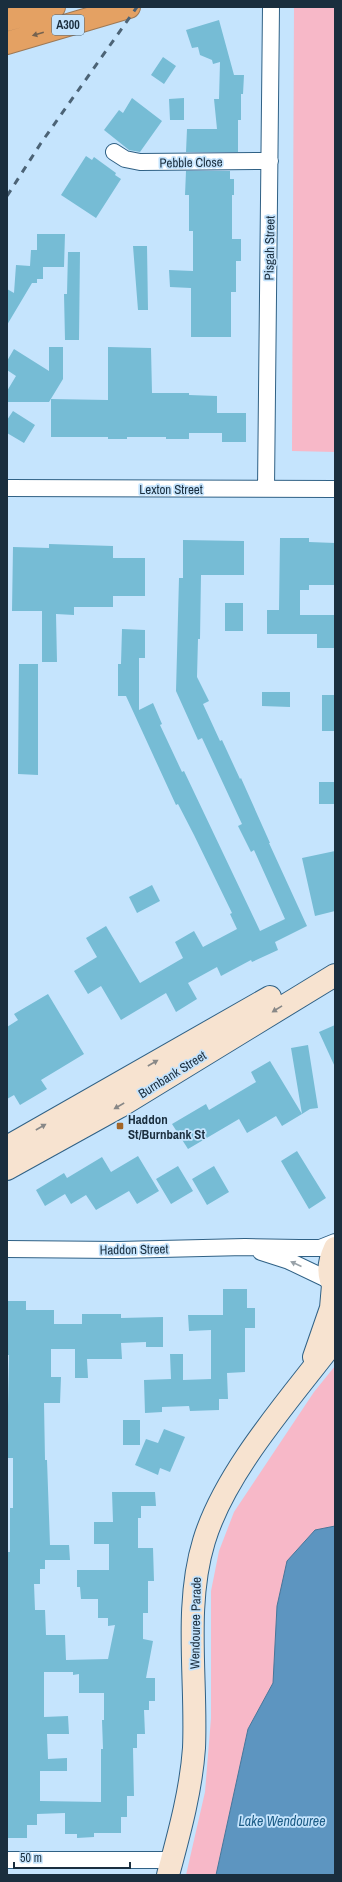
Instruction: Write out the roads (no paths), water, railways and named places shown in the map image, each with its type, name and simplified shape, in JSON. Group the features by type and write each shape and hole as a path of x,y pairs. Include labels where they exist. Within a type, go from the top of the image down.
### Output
{"highway":[{"name":"A300","path":"7,20 54,7"},
{"name":"A300","path":"7,43 129,7"}],"main road":[{"name":"Burnbank Street","path":"7,1147 335,961"},
{"name":"Burnbank Street","path":"7,1169 119,1107 335,975"},
{"name":"Wendouree Parade","path":"307,1377 331,1308 333,1285 329,1270 330,1258 335,1248"},
{"name":"Wendouree Parade","path":"170,1868 192,1763 195,1582 204,1540 213,1516 231,1482 270,1425 335,1340"}],"street":[{"name":"Pisgah Street","path":"266,489 272,7"},
{"name":"Pebble Close","path":"114,152 125,159 140,162 270,161"},
{"name":"Lexton Street","path":"7,488 335,489"},
{"name":"Haddon Street","path":"7,1249 118,1250 245,1247 320,1248 335,1242"},
{"name":"Haddon Street","path":"7,1245 23,1248"},
{"name":"Haddon Street","path":"245,1247 289,1261 333,1285"},
{"path":"7,1860 170,1868"}],"water":[{"name":"Lake Wendouree","path":"335,1526 335,1875 216,1875 248,1729 273,1683 277,1606 287,1561 315,1530"}],"railway":[{"path":"7,196 41,143 137,7"}],"place":[{"name":"Haddon St/Burnbank St","path":"120,1126"}]}
